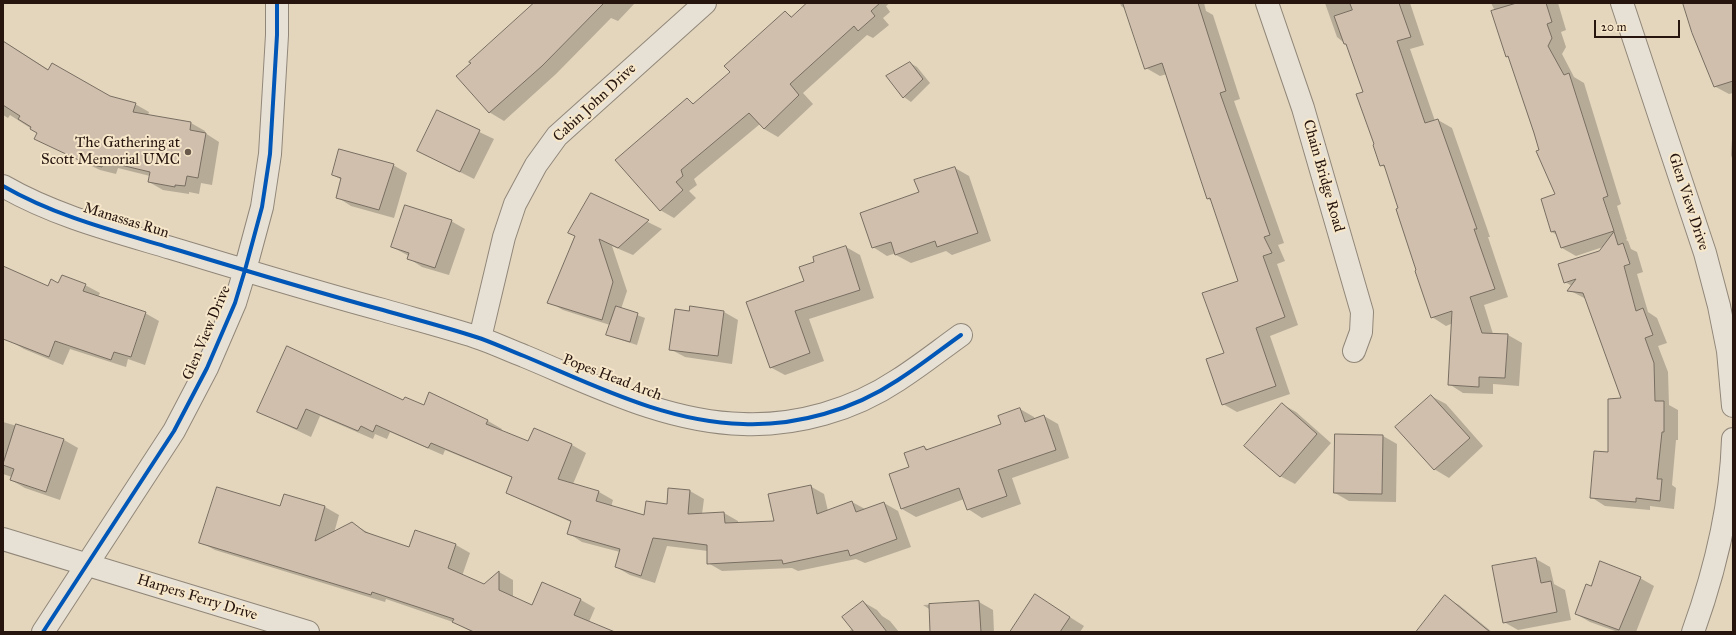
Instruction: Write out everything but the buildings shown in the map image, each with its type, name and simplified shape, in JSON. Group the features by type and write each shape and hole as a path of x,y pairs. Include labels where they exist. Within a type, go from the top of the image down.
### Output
{"street":[{"name":"Glen View Drive","path":"43,632 174,431 207,368 234,303 245,270 262,207 270,154 277,34 277,3"},
{"name":"Cabin John Drive","path":"480,338 504,237 515,204 536,165 557,136 705,3"},
{"name":"Chain Bridge Road","path":"1267,3 1303,108 1362,312 1361,332 1354,351"},
{"name":"Glen View Drive","path":"1622,3 1705,253 1726,304 1728,351 1733,406"},
{"name":"Manassas Run","path":"3,186 40,205 84,222 245,270"},
{"name":"Popes Head Arch","path":"245,270 480,338 621,396 671,414 709,422 743,424 784,422 819,416 851,405 896,381 960,335"},
{"path":"1693,632 1703,603 1721,535 1732,466 1733,439"},
{"name":"Harpers Ferry Drive","path":"3,539 308,632"}],"cycle path":[{"path":"43,632 174,431 207,368 235,303 262,207 270,154 277,35 277,3"},
{"path":"3,186 43,206 85,222 277,280 476,337 630,400 686,417 714,422 743,424 784,422 804,419 843,408 881,391 922,364 961,335"}],"place":[{"name":"The Gathering at Scott Memorial UMC","path":"188,152"}]}
